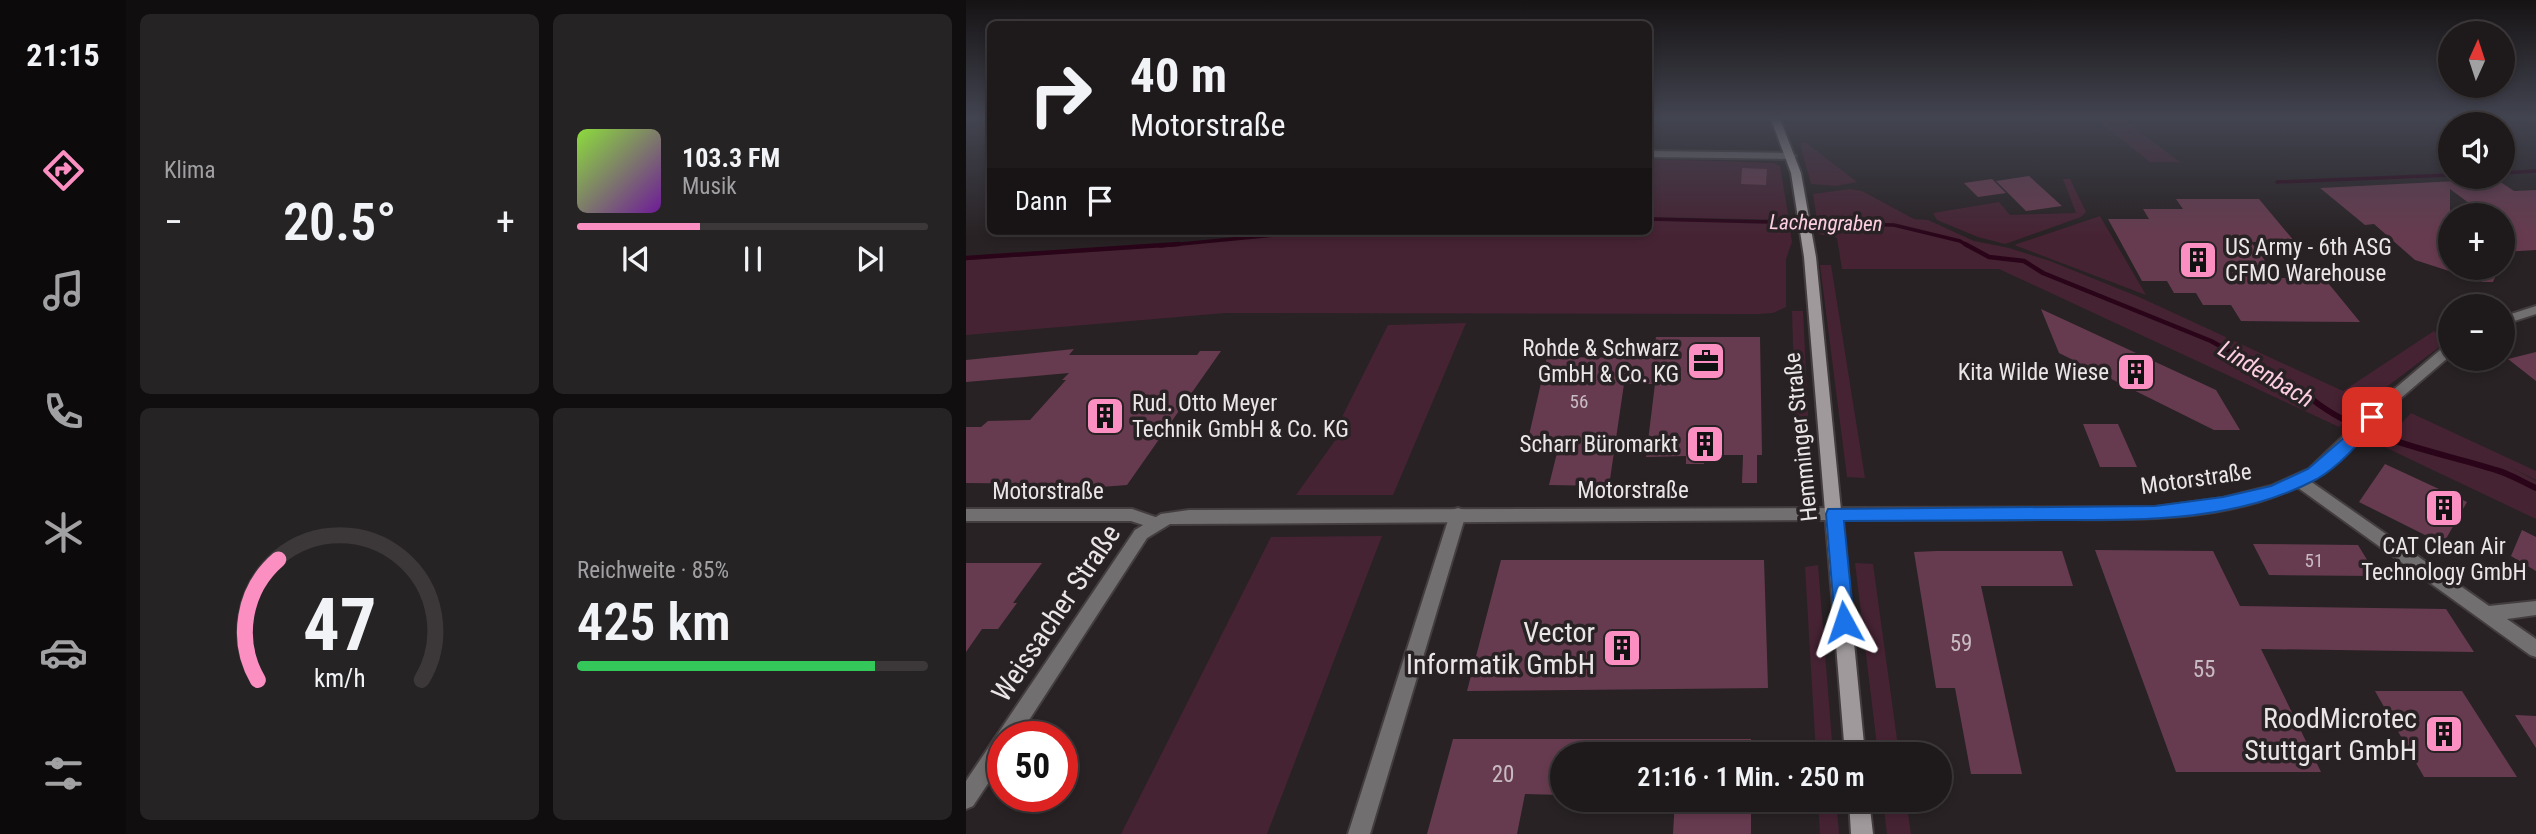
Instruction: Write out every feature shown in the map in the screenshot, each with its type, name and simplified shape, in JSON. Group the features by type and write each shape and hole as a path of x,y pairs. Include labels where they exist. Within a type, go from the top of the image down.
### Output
{"main road":[{"name":"Hemminger Straße","path":"1791,158 1806,231 1835,514 1854,742"},
{"path":"1860,812 1862,834"}],"street":[{"path":"2515,317 2536,310"},
{"name":"Motorstraße","path":"966,515 1132,515 1156,523 1167,518 1189,516 2155,513 2231,503 2275,491 2298,481 2319,469 2372,417 2438,359"},
{"path":"2298,481 2536,649"},
{"path":"1359,834 1458,514"},
{"name":"Weissacher Straße","path":"1018,721 1141,534 1156,523"},
{"path":"2487,614 2536,608"},
{"path":"966,799 987,767"}],"shaded area":[{"path":"1804,158 1826,158 1857,182 1836,186 1811,184"},
{"path":"2145,158 2174,158 2180,162 2150,162"},
{"path":"1652,159 1774,163 1780,166 1789,220 1652,217"},
{"path":"2063,179 2070,179 2086,212 2081,217 2005,244 1978,237 1937,220 1933,213 1999,202 2010,215 2076,213"},
{"path":"1850,189 1862,191 1914,219 1928,220 1974,241 2009,248 2050,261 2139,297 2343,391 2434,331 2438,335 2438,348 2352,413 2339,427 1999,269 1842,269 1837,238 1819,234 1813,194"},
{"path":"2100,216 2146,295 2014,245"},
{"path":"1652,220 1789,223 1792,242 1786,259 1786,307 1773,313 1225,313 966,335 966,260 1288,235 1652,235"},
{"path":"1820,265 1831,265 1865,478 1847,477"},
{"path":"1792,311 1803,311 1811,476 1797,475"},
{"path":"1466,323 1393,495 1296,495 1339,435 1334,433 1388,325"},
{"path":"2411,413 2536,471 2536,480 2506,465 2536,481 2536,519 2376,443 2397,428"},
{"path":"1382,536 1267,834 1121,834 1271,537"},
{"path":"1855,563 1873,564 1897,742 1877,742"},
{"path":"1818,565 1832,742 1815,742 1805,567"},
{"path":"1819,812 1837,812 1839,834 1820,834"},
{"path":"1884,812 1908,812 1911,834 1887,834"}],"building":[{"path":"1742,168 1767,169 1766,185 1741,184"},
{"path":"2029,176 2062,206 2026,211 1996,181"},
{"path":"1992,179 2006,193 1978,197 1964,183"},
{"path":"2438,182 2438,189 2450,189 2450,203 2438,203 2438,267 2415,260 2374,224 2365,225 2320,188"},
{"path":"2450,189 2536,190 2536,250 2515,251 2515,203 2469,203"},
{"name":"US Army - 6th ASG CFMO Warehouse","path":"2176,199 2259,199 2295,242 2251,242 2278,278 2324,278 2360,322 2241,321 2231,305 2203,305 2196,293 2174,293 2167,281 2142,281 2108,219 2149,219 2143,209 2183,209"},
{"name":"Kita Wilde Wiese","path":"2041,309 2216,390 2240,430 2214,430 2059,353"},
{"path":"1656,337 1760,337 1762,455 1757,455 1757,483 1742,483 1743,455 1705,455 1704,464 1686,464 1686,456 1646,457 1655,384 1624,384 1609,486 1549,485 1559,445 1527,444 1547,357 1652,358"},
{"name":"Rud. Otto Meyer Technik GmbH & Co. KG","path":"1074,349 1069,355 1197,355 1200,351 1221,351 1127,485 1087,488 1074,484 966,483 966,427 981,427 988,421 1030,420 1066,380 1062,380 1069,373 966,382 966,360"},
{"path":"2536,352 2536,381 2515,364 2515,357"},
{"path":"2083,424 2118,424 2137,467 2100,467"},
{"name":"CAT Clean Air Technology GmbH","path":"2385,464 2467,502 2443,544 2359,502"},
{"path":"2522,530 2536,537 2536,571 2511,556"},
{"name":"CAT Clean Air Technology GmbH","path":"2253,544 2358,545 2377,576 2269,575"},
{"path":"2095,550 2213,551 2240,606 2446,609 2474,652 2261,649 2321,772 2176,772"},
{"path":"2062,551 2073,586 1981,586 2022,774 1971,774 1955,688 1936,688 1914,552"},
{"name":"Vector Informatik GmbH","path":"1501,560 1764,560 1768,688 1467,691"},
{"path":"966,563 1042,563 998,629 982,629 966,652"},
{"name":"RoodMicrotec Stuttgart GmbH","path":"2375,691 2462,691 2517,777 2424,777"},
{"path":"2515,715 2536,716 2536,748"},
{"path":"1453,739 1751,739 1751,742 1550,742 1550,795 1525,794 1517,834 1427,834"},
{"path":"1674,812 1751,812 1751,834 1673,834"}],"waterway":[{"name":"Lachengraben","path":"2515,172 2536,171"},
{"name":"Lachengraben","path":"2277,182 2438,175"},
{"name":"Lachengraben","path":"1652,219 1894,225 1960,241 1968,246"},
{"name":"Lachengraben","path":"1160,246 1275,235"},
{"name":"Lachengraben","path":"966,258 1179,244"},
{"name":"Lindenbach","path":"1965,244 1989,257 2024,261 2043,273 2211,341 2315,401"},
{"name":"Lindenbach","path":"2313,400 2333,414 2377,435 2501,472 2536,488"}],"place":[{"name":"US Army - 6th ASG CFMO Warehouse","path":"2198,260"},
{"name":"Rohde & Schwarz GmbH & Co. KG","path":"1706,361"},
{"name":"Kita Wilde Wiese","path":"2136,372"},
{"name":"Rud. Otto Meyer Technik GmbH & Co. KG","path":"1105,416"},
{"name":"Scharr Büromarkt","path":"1705,444"},
{"name":"CAT Clean Air Technology GmbH","path":"2444,508"},
{"name":"Vector Informatik GmbH","path":"1622,648"},
{"name":"RoodMicrotec Stuttgart GmbH","path":"2444,734"}],"route":[{"path":"1844,622 1835,514 2155,513 2223,504 2275,491 2314,473 2352,440 2372,417"}]}
